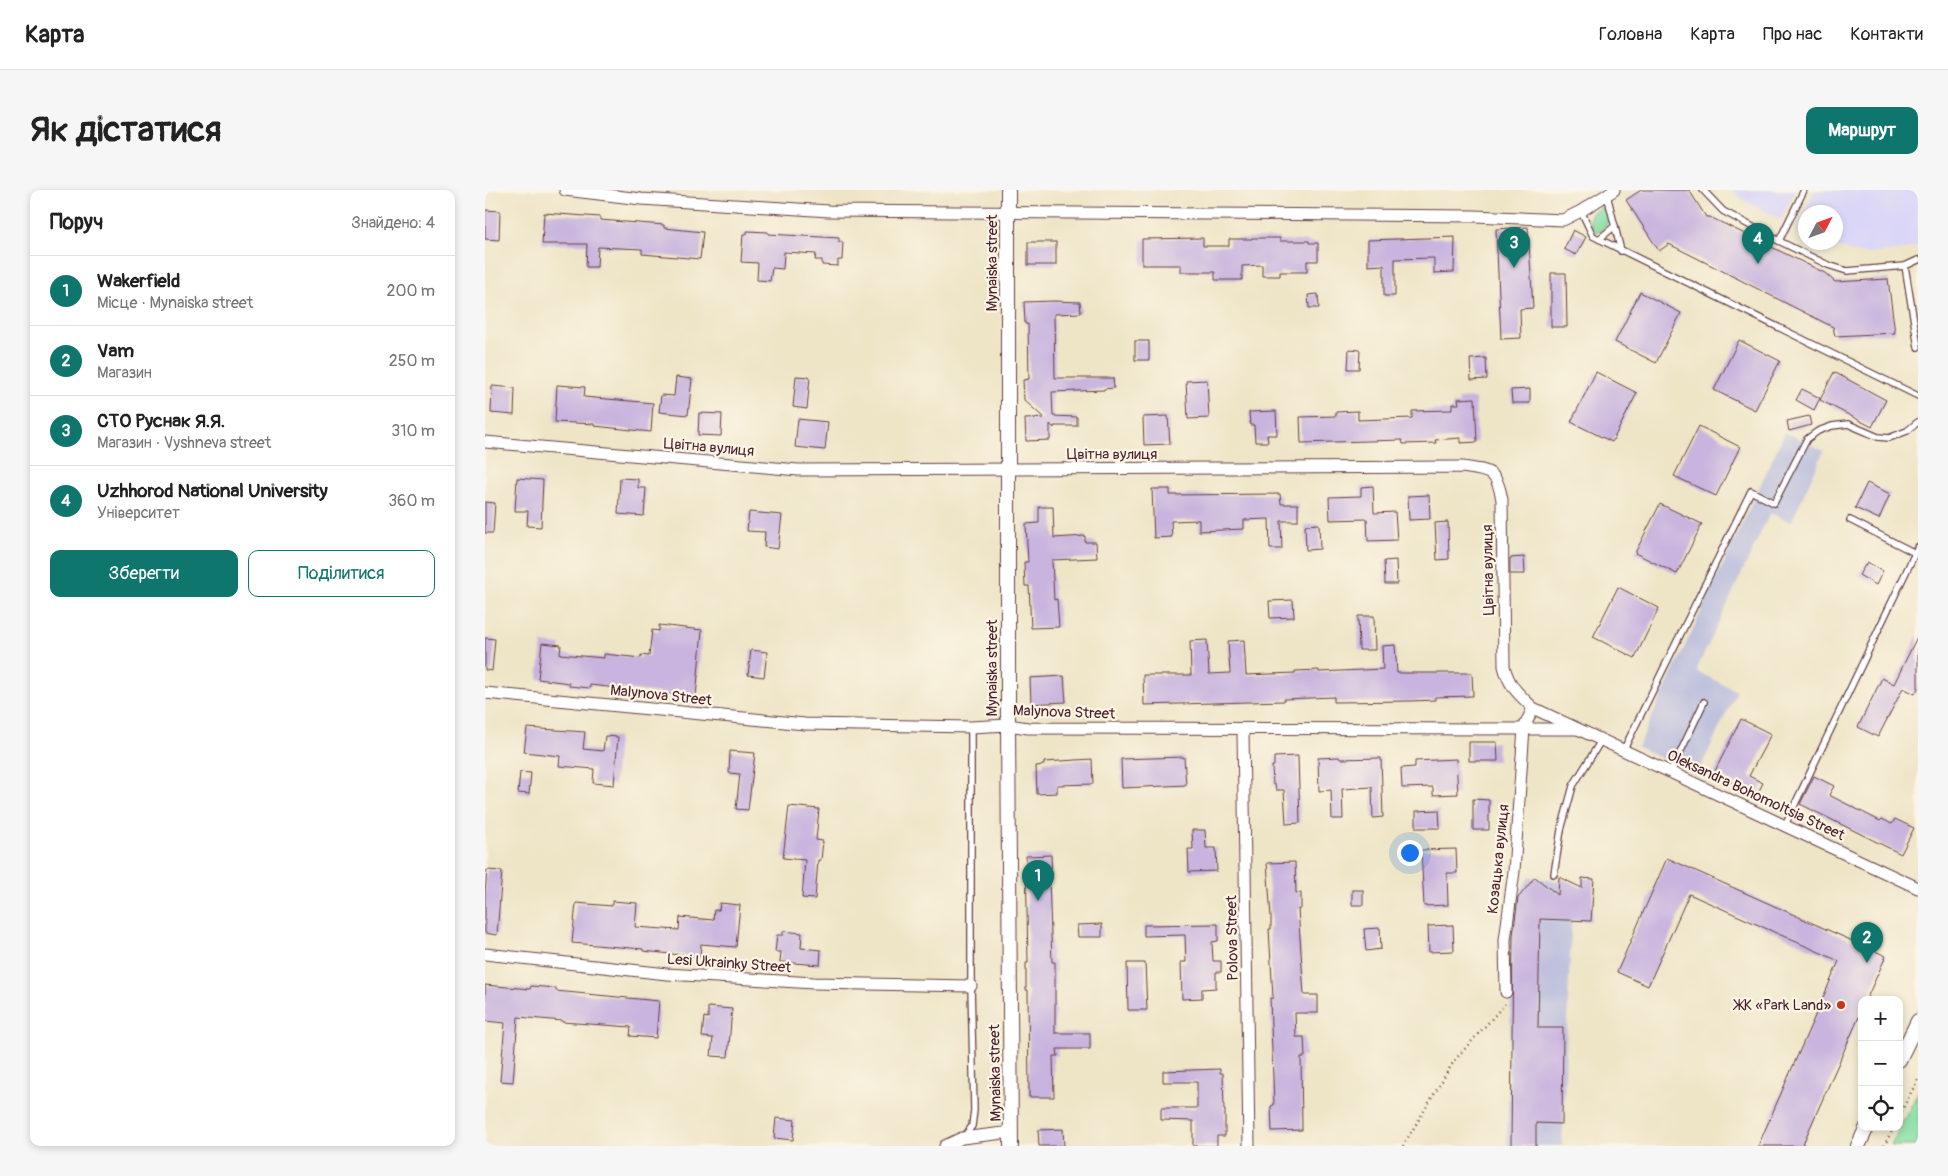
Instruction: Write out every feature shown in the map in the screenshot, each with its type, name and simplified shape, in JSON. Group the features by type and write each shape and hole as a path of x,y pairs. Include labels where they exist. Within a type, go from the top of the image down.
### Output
{"street":[{"path":"565,190 641,199 829,210 1474,216 1563,220 1611,192"},
{"name":"Mynaiska street","path":"1008,190 1008,725 1011,1139"},
{"name":"Цвітна вулиця","path":"485,442 798,470 1462,467 1485,470 1494,475 1499,483 1502,500 1504,666 1507,680 1533,708"},
{"name":"Malynova Street","path":"485,693 805,724 971,727 1008,725 1029,728 1243,730 1581,729"},
{"path":"1524,728 1533,708"},
{"name":"Oleksandra Bohomoltsia Street","path":"1533,708 1918,888"},
{"name":"Козацька вулиця","path":"1506,992 1505,940 1514,870 1524,728"},
{"name":"Polova Street","path":"1243,730 1249,1146"},
{"name":"Lesi Ukrainky Street","path":"485,954 667,974 814,983 971,986"},
{"path":"1903,1052 1918,1021"},
{"path":"1858,1146 1865,1131"},
{"path":"945,1146 962,1138 1011,1139"}],"lane":[{"path":"1703,190 1723,211 1779,242 1828,265 1847,271 1905,266 1918,260"},
{"path":"1779,242 1804,190"},
{"path":"1611,192 1615,226 1621,251"},
{"path":"1581,211 1593,236 1918,396"},
{"path":"1599,239 1615,226"},
{"path":"1905,266 1918,347"},
{"path":"1623,750 1751,491 1774,503 1807,439 1818,431 1832,426 1848,424 1878,437 1889,438 1907,431 1918,422"},
{"path":"1785,825 1917,550 1849,520"},
{"path":"1671,772 1704,702"},
{"path":"962,1138 972,1126 974,1110 971,986 971,727"},
{"path":"1554,874 1561,830 1573,786 1602,739"}],"path":[{"path":"1403,1146 1454,1061 1507,1002 1506,992"},
{"path":"1903,1108 1918,1079"},
{"path":"1884,1146 1892,1131"}],"shaded area":[{"path":"1732,190 1795,190 1781,220 1742,199"},
{"path":"1815,190 1918,190 1918,246 1904,250 1871,254 1843,249 1843,205 1808,205"},
{"path":"1785,432 1824,451 1791,522 1770,513 1696,671 1737,691 1697,775 1638,747"},
{"path":"1529,877 1573,884 1562,1146 1507,1146 1513,904"}],"green space":[{"path":"1601,207 1609,216 1606,225 1601,231 1594,232 1589,219 1592,213"},
{"path":"1918,1092 1918,1146 1891,1146 1898,1131 1903,1131 1903,1122"}],"building":[{"path":"1641,190 1689,190 1706,217 1710,217 1825,273 1835,282 1888,279 1895,333 1835,336 1833,327 1669,244 1659,251 1626,200"},
{"path":"485,210 500,211 499,240 485,239"},
{"path":"544,213 600,217 600,220 664,225 664,228 703,232 700,259 642,254 642,249 598,247 597,267 586,267 587,244 542,244"},
{"path":"1528,227 1533,308 1520,309 1521,338 1501,339 1496,229"},
{"path":"1573,230 1586,237 1576,255 1564,249"},
{"path":"747,231 839,238 839,242 843,242 842,260 838,260 838,266 822,265 822,260 815,260 816,254 784,252 783,269 772,268 770,281 757,280 758,263 741,262 743,234 747,234"},
{"path":"1455,237 1454,272 1434,273 1434,258 1395,259 1395,296 1384,296 1384,265 1368,266 1368,240"},
{"path":"1203,238 1203,246 1229,246 1229,239 1280,238 1280,241 1309,241 1309,243 1318,243 1318,261 1307,261 1307,272 1280,272 1280,276 1262,276 1262,265 1242,266 1242,280 1215,280 1215,272 1181,272 1181,265 1142,265 1142,239"},
{"path":"1028,242 1056,242 1056,265 1028,265"},
{"path":"1551,273 1566,273 1567,327 1551,327"},
{"path":"1640,292 1681,313 1656,363 1615,342"},
{"path":"1318,294 1319,308 1309,308 1308,295"},
{"path":"1024,302 1080,302 1081,313 1054,314 1055,378 1113,378 1114,388 1052,392 1053,416 1077,417 1077,426 1054,426 1054,428 1050,424 1050,440 1026,441 1025,419 1044,418 1024,400 1023,380 1029,379 1028,324 1025,324"},
{"path":"1739,340 1780,361 1755,410 1714,390"},
{"path":"1135,341 1149,341 1149,360 1135,360"},
{"path":"1349,349 1360,350 1359,369 1348,369"},
{"path":"1486,358 1487,379 1471,380 1470,359"},
{"path":"1596,372 1637,393 1612,442 1571,422"},
{"path":"1834,372 1886,400 1872,427 1820,400"},
{"path":"796,376 810,377 807,409 793,407"},
{"path":"676,377 692,379 688,415 659,412 661,395 674,396"},
{"path":"1207,380 1209,418 1188,419 1186,381"},
{"path":"557,385 585,387 584,397 653,403 651,432 594,426 594,424 555,422"},
{"path":"492,386 515,388 514,415 491,413"},
{"path":"1530,389 1530,403 1512,403 1511,390"},
{"path":"1802,389 1820,398 1814,410 1796,400"},
{"path":"1475,398 1477,442 1460,443 1460,438 1435,440 1436,443 1403,444 1402,440 1301,443 1300,417 1336,416 1336,412 1358,411 1358,420 1412,418 1412,411 1452,410 1452,404 1459,404 1458,399"},
{"path":"1276,411 1277,435 1267,435 1268,442 1255,442 1254,425 1250,425 1249,412"},
{"path":"699,413 722,414 721,436 698,435"},
{"path":"1168,416 1170,444 1144,445 1143,417"},
{"path":"1809,416 1811,425 1789,431 1787,421"},
{"path":"798,419 828,422 825,450 795,447"},
{"path":"1699,426 1740,447 1716,496 1674,476"},
{"path":"517,478 543,480 541,527 527,526 528,511 515,511"},
{"path":"620,478 638,479 638,488 646,488 644,516 618,514"},
{"path":"1867,483 1890,494 1879,519 1855,508"},
{"path":"1373,486 1374,513 1395,512 1397,540 1368,541 1367,519 1330,520 1329,497 1361,496 1361,487"},
{"path":"1152,489 1170,489 1170,495 1280,494 1281,504 1298,504 1298,521 1281,521 1282,549 1270,549 1269,519 1244,520 1244,529 1199,531 1199,520 1171,521 1172,537 1154,538"},
{"path":"1429,495 1430,519 1409,520 1408,496"},
{"path":"485,502 495,503 493,533 485,533"},
{"path":"1660,504 1702,524 1677,574 1635,553"},
{"path":"1039,507 1053,507 1054,538 1085,536 1085,542 1096,542 1097,558 1052,560 1054,600 1057,599 1059,627 1031,628 1029,586 1025,586 1024,562 1028,562 1026,524 1039,523"},
{"path":"749,512 782,515 778,549 764,547 765,532 747,531"},
{"path":"1448,522 1449,559 1437,560 1435,523"},
{"path":"1319,524 1320,549 1306,550 1305,525"},
{"path":"1524,557 1525,574 1510,574 1510,558"},
{"path":"1396,560 1397,584 1385,584 1384,561"},
{"path":"1867,562 1883,571 1876,585 1859,575"},
{"path":"1618,587 1659,608 1635,658 1593,637"},
{"path":"1293,600 1294,617 1270,618 1269,601"},
{"path":"1358,616 1374,616 1375,650 1359,650"},
{"path":"659,625 702,630 696,697 590,685 590,688 569,686 569,683 538,679 542,643 561,645 560,654 604,658 604,654 641,658 641,655 649,656 652,630 659,631"},
{"path":"1918,635 1918,688 1915,694 1903,688 1878,737 1858,727 1882,678 1894,684"},
{"path":"485,638 495,639 492,671 485,670"},
{"path":"1207,640 1209,674 1230,673 1228,641 1244,640 1246,675 1295,673 1295,671 1319,670 1319,672 1383,669 1382,646 1395,645 1397,673 1472,673 1473,696 1435,697 1435,700 1411,701 1334,702 1334,697 1284,699 1284,701 1144,705 1143,675 1191,675 1190,641"},
{"path":"751,650 767,652 764,677 748,675"},
{"path":"1064,676 1066,702 1031,704 1030,678"},
{"path":"1741,719 1771,734 1749,776 1763,783 1757,795 1714,773"},
{"path":"527,728 585,732 583,749 603,751 605,736 618,737 614,785 593,783 594,769 559,766 560,756 524,752"},
{"path":"1469,742 1497,742 1498,761 1469,761"},
{"path":"730,751 755,753 748,810 736,809 740,774 729,773"},
{"path":"1298,756 1300,823 1286,824 1284,790 1276,790 1275,785 1273,785 1272,766 1274,766 1274,757"},
{"path":"1184,757 1186,785 1122,788 1121,759"},
{"path":"1339,757 1340,759 1381,758 1383,817 1373,818 1372,787 1342,789 1343,819 1332,819 1331,790 1319,791 1318,758"},
{"path":"1092,759 1093,784 1057,785 1057,793 1037,794 1036,766 1044,765 1044,762"},
{"path":"1456,759 1458,794 1433,795 1433,787 1402,788 1401,768 1415,767 1415,761"},
{"path":"520,772 531,773 529,794 518,793"},
{"path":"1814,776 1834,786 1829,795 1880,821 1882,819 1892,824 1895,819 1914,828 1901,854 1800,804"},
{"path":"1473,799 1489,800 1489,830 1473,830"},
{"path":"789,806 819,809 816,840 823,841 821,860 818,860 815,899 802,898 805,860 783,858"},
{"path":"1439,810 1440,828 1416,828 1416,811"},
{"path":"1192,830 1205,830 1206,848 1216,848 1217,871 1189,872 1188,849 1193,849"},
{"path":"1456,849 1457,873 1447,873 1448,905 1424,906 1421,850"},
{"path":"1051,855 1052,878 1049,878 1052,962 1055,962 1055,1033 1090,1033 1090,1049 1057,1049 1058,1056 1053,1056 1054,1097 1029,1097 1028,990 1026,990 1026,963 1028,963 1026,856"},
{"name":"ЖК «Park Land»","path":"1667,858 1886,956 1868,996 1858,996 1858,1019 1802,1146 1758,1146 1839,961 1689,894 1648,986 1617,972"},
{"path":"1295,862 1296,893 1301,893 1301,909 1298,909 1304,995 1318,995 1318,1013 1295,1013 1296,1037 1304,1037 1305,1057 1301,1057 1302,1130 1272,1131 1271,1106 1274,1105 1270,998 1273,998 1269,929 1271,929 1271,917 1267,863"},
{"path":"487,870 502,871 497,935 485,933"},
{"path":"1535,877 1558,895 1559,877 1582,888 1582,878 1594,879 1591,921 1540,919 1538,1028 1563,1028 1562,1124 1536,1123 1536,1146 1511,1146 1513,935 1518,898"},
{"path":"1352,890 1363,890 1363,905 1352,905"},
{"path":"612,901 637,903 635,927 679,930 680,917 713,920 714,910 719,910 720,903 740,905 736,947 701,944 700,957 643,951 643,949 572,943 576,903 612,906"},
{"path":"1102,924 1102,937 1078,937 1077,925"},
{"path":"1218,924 1218,941 1212,942 1213,961 1221,961 1221,972 1216,972 1216,988 1202,989 1202,998 1182,999 1181,962 1186,962 1185,935 1144,936 1144,925"},
{"path":"1453,925 1454,951 1429,952 1428,926"},
{"path":"1380,928 1381,949 1366,951 1364,929"},
{"path":"783,931 802,933 801,948 821,950 820,965 780,962 781,952 775,952 777,935 783,935"},
{"path":"1127,963 1145,963 1147,1010 1128,1010"},
{"path":"485,985 530,989 531,986 556,988 556,991 659,1001 656,1038 630,1036 631,1027 518,1017 513,1082 500,1081 505,1023 485,1021"},
{"path":"708,1007 732,1009 728,1057 711,1056 713,1038 702,1037 704,1017 708,1018"},
{"path":"1220,1069 1220,1073 1223,1073 1225,1136 1217,1136 1217,1146 1193,1146 1193,1121 1161,1120 1161,1108 1197,1108 1197,1082 1163,1082 1163,1071"},
{"path":"776,1118 795,1120 793,1140 774,1138"},
{"path":"1063,1129 1064,1146 1039,1146 1038,1130"}],"place":[{"name":"Uzhhorod National University","path":"1758,264"},
{"name":"СТО Руснак Я.Я.","path":"1514,268"},
{"name":"Wakerfield","path":"1038,901"},
{"name":"Vam","path":"1867,963"},
{"name":"ЖК «Park Land»","path":"1841,1005"}]}
